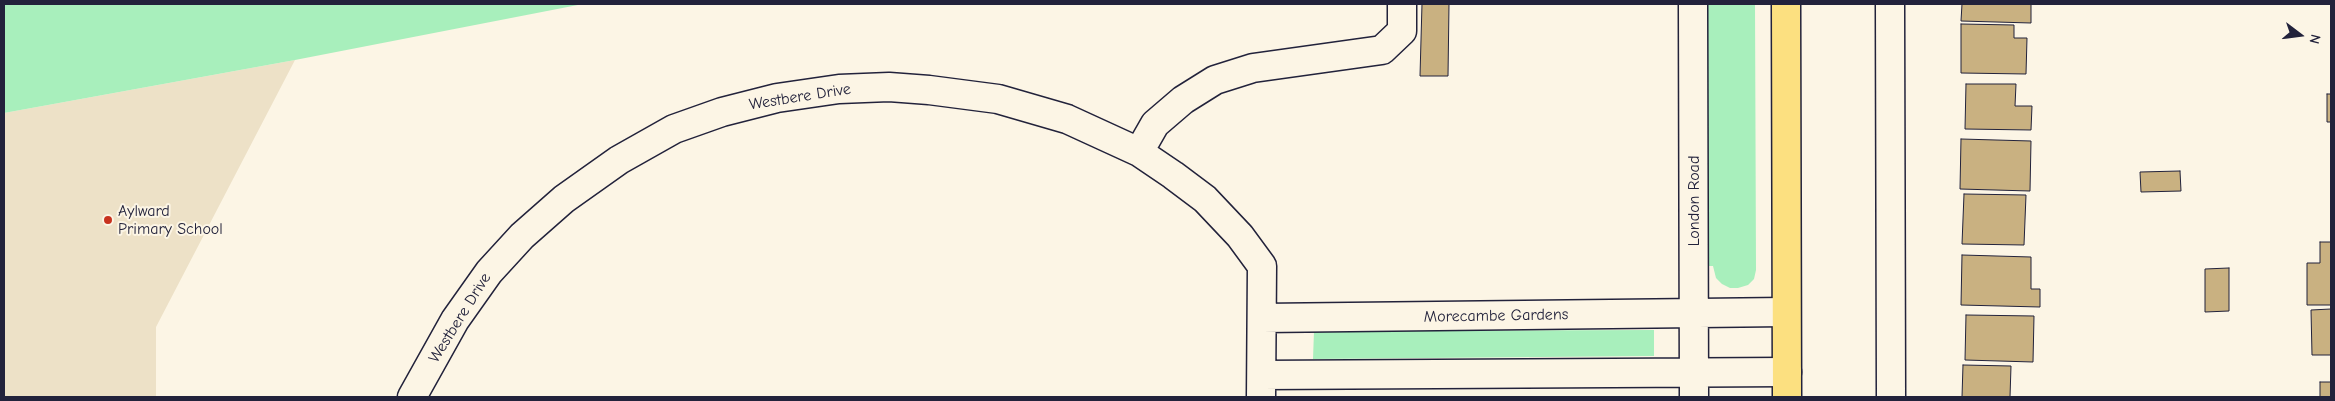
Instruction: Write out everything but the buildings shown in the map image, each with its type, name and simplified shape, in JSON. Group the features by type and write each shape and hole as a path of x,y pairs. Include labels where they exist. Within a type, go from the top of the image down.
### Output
{"main road":[{"path":"1786,4 1785,312 1787,385"}],"street":[{"path":"1139,152 1155,124 1183,100 1215,80 1253,68 1382,50 1402,31 1402,4"},
{"name":"London Road","path":"1693,4 1694,385"},
{"path":"1890,4 1892,397"},
{"name":"Westbere Drive","path":"412,397 455,320 488,272 564,198 619,160 674,129 722,112 777,98 839,88 889,87 998,99 1067,119 1139,152 1205,200 1240,236 1262,266 1263,318"},
{"name":"Morecambe Gardens","path":"1263,318 1785,312"},
{"path":"1263,318 1262,386 1787,385"}],"shaded area":[{"name":"Aylward Primary School","path":"295,60 156,327 156,397 4,397 4,113"}],"green space":[{"path":"4,4 583,4 295,60 4,113"},
{"path":"1704,4 1755,4 1756,270 1754,279 1748,285 1738,288 1730,288 1722,284 1716,278 1713,266 1705,266"},
{"path":"1654,330 1654,356 1313,359 1314,331"}],"place":[{"name":"Aylward Primary School","path":"108,220"}]}
